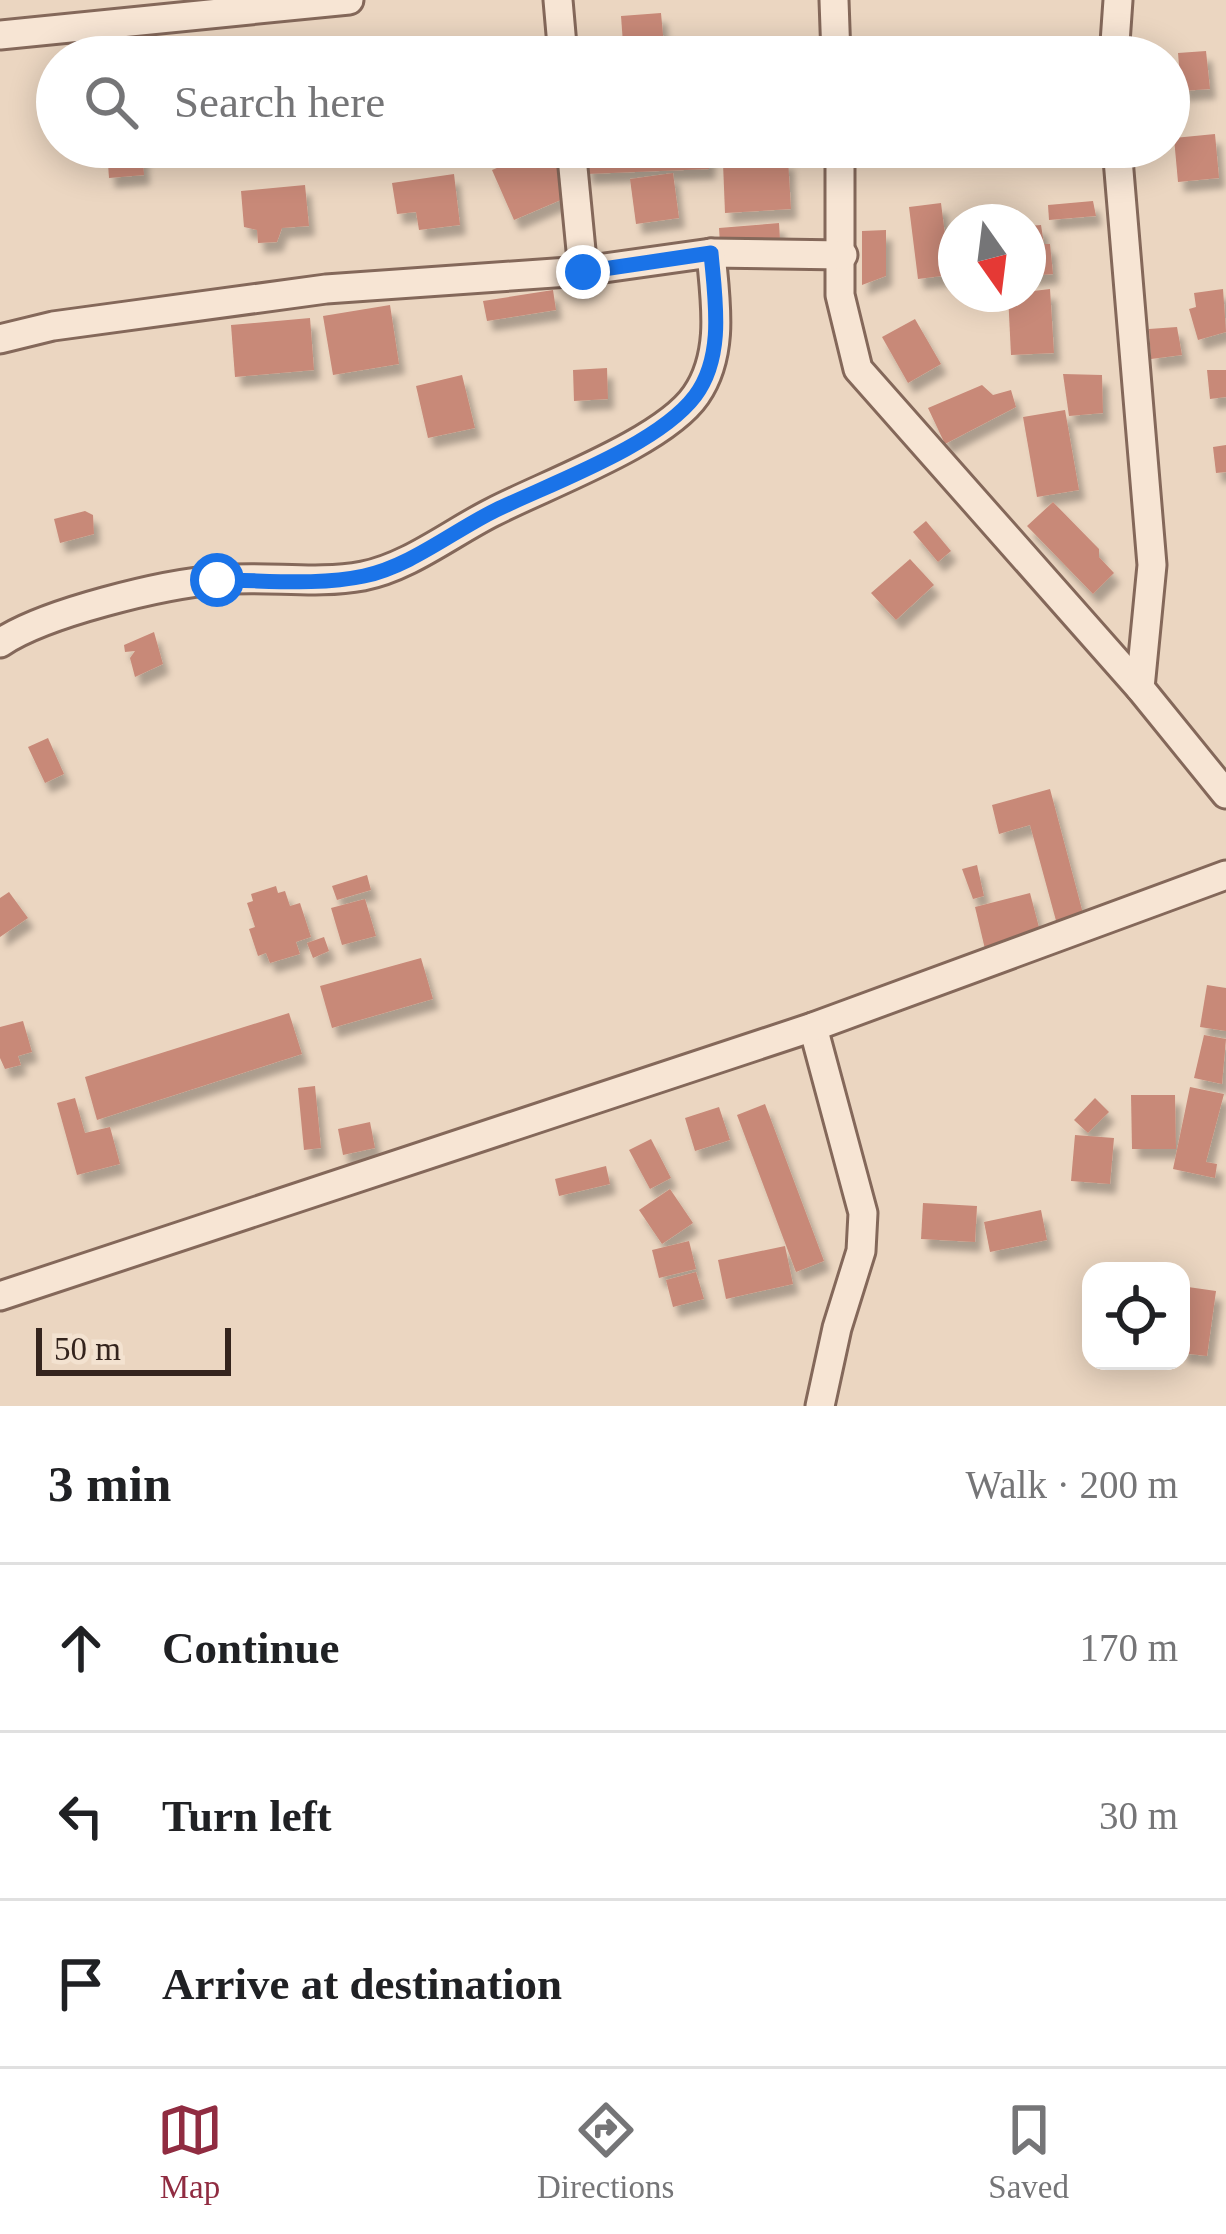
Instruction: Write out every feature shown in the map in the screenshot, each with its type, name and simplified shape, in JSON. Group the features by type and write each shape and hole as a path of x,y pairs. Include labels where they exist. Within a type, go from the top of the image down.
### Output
{"street":[{"path":"0,35 349,0"},
{"path":"557,0 561,36"},
{"path":"834,0 835,36"},
{"path":"1115,36 1118,0"},
{"path":"573,168 583,272"},
{"path":"841,168 840,295 858,369 1140,688 1226,794"},
{"path":"1119,168 1152,565 1140,688"},
{"path":"0,643 101,602 217,580 329,580 367,575 573,475 668,422 696,395 712,360 717,315 711,253"},
{"path":"0,339 53,326 326,289 583,272 711,253 843,254"},
{"path":"0,1296 813,1027 1226,875"},
{"path":"813,1027 863,1214 861,1251 820,1406"}],"building":[{"path":"661,13 663,36 622,36 621,16"},
{"path":"1206,51 1210,89 1190,90 1190,52"},
{"path":"1215,134 1219,178 1178,182 1177,168 1190,168 1190,136"},
{"path":"108,168 144,168 144,175 109,178"},
{"path":"558,168 570,196 514,220 492,170"},
{"path":"586,168 709,168 709,169 586,174"},
{"path":"723,168 789,168 791,209 725,213"},
{"path":"673,173 679,218 636,224 630,179"},
{"path":"454,174 460,225 419,230 416,212 397,214 392,183"},
{"path":"305,185 309,226 282,228 277,242 258,243 257,230 244,227 241,191"},
{"path":"1093,201 1096,216 1049,220 1048,205"},
{"path":"941,203 938,276 918,279 909,207"},
{"path":"779,223 780,240 720,245 719,228"},
{"path":"886,230 886,276 862,285 862,231"},
{"path":"1046,244 1050,244 1053,274 1046,275"},
{"path":"1046,289 1050,289 1054,353 1011,355 1009,312 1046,312"},
{"path":"1223,289 1226,332 1198,340 1189,309 1196,307 1194,293"},
{"path":"553,290 556,310 487,321 483,301"},
{"path":"390,305 399,364 333,375 323,316"},
{"path":"310,318 314,370 235,377 231,325"},
{"path":"915,319 941,364 908,383 882,337"},
{"path":"1177,327 1182,355 1151,359 1149,329"},
{"path":"607,368 608,399 574,401 573,370"},
{"path":"1207,370 1226,370 1226,397 1210,399"},
{"path":"1063,374 1102,375 1103,413 1069,416"},
{"path":"462,375 475,428 428,438 416,386"},
{"path":"982,385 993,395 1011,390 1016,407 945,444 928,408"},
{"path":"1065,410 1079,490 1037,497 1023,417"},
{"path":"1226,445 1226,472 1216,473 1213,447"},
{"path":"1053,502 1099,549 1099,557 1114,573 1093,594 1027,526"},
{"path":"85,511 93,515 94,534 60,543 54,519"},
{"path":"926,521 951,551 938,562 913,532"},
{"path":"910,559 934,585 896,620 871,593"},
{"path":"154,632 163,664 135,677 130,658 135,651 125,652 124,645"},
{"path":"48,738 64,774 45,783 28,747"},
{"path":"1050,789 1085,921 1058,928 1030,825 999,834 992,805"},
{"path":"977,865 984,896 973,899 962,869"},
{"path":"367,875 371,890 337,900 332,886"},
{"path":"276,886 278,893 285,891 290,906 300,903 311,937 296,942 300,954 270,963 266,953 258,956 247,903 253,901 251,894"},
{"path":"9,892 28,918 0,937 0,898"},
{"path":"1030,893 1041,935 985,949 975,907"},
{"path":"365,899 376,936 342,945 331,908"},
{"path":"324,937 329,951 313,958 307,943"},
{"path":"421,958 433,999 332,1028 320,986"},
{"path":"1207,985 1226,988 1226,1031 1200,1027"},
{"path":"289,1013 302,1054 97,1120 85,1077"},
{"path":"23,1021 32,1052 18,1056 21,1065 5,1069 0,1058 0,1027"},
{"path":"1204,1035 1226,1039 1222,1084 1194,1078"},
{"path":"315,1086 321,1148 304,1150 298,1088"},
{"path":"1190,1087 1224,1094 1206,1162 1217,1164 1215,1178 1173,1169"},
{"path":"1131,1095 1175,1095 1176,1149 1132,1149"},
{"path":"75,1098 85,1133 110,1127 120,1164 77,1175 57,1103"},
{"path":"1095,1098 1109,1112 1088,1133 1074,1120"},
{"path":"765,1104 824,1261 796,1272 737,1115"},
{"path":"719,1107 730,1140 695,1151 685,1118"},
{"path":"370,1122 375,1148 343,1155 338,1129"},
{"path":"1075,1135 1114,1138 1110,1184 1071,1181"},
{"path":"651,1139 671,1178 650,1189 629,1150"},
{"path":"606,1166 610,1184 559,1196 555,1179"},
{"path":"670,1189 693,1223 662,1244 639,1210"},
{"path":"923,1203 977,1206 975,1242 921,1239"},
{"path":"1041,1210 1047,1240 990,1252 984,1222"},
{"path":"689,1241 696,1269 659,1278 652,1250"},
{"path":"785,1246 793,1284 726,1299 718,1260"},
{"path":"696,1272 704,1299 673,1307 666,1280"},
{"path":"1190,1287 1216,1291 1207,1356 1190,1354"}],"route":[{"path":"217,580 329,580 367,575 573,475 668,422 696,395 712,360 717,315 711,253 583,272"}]}
